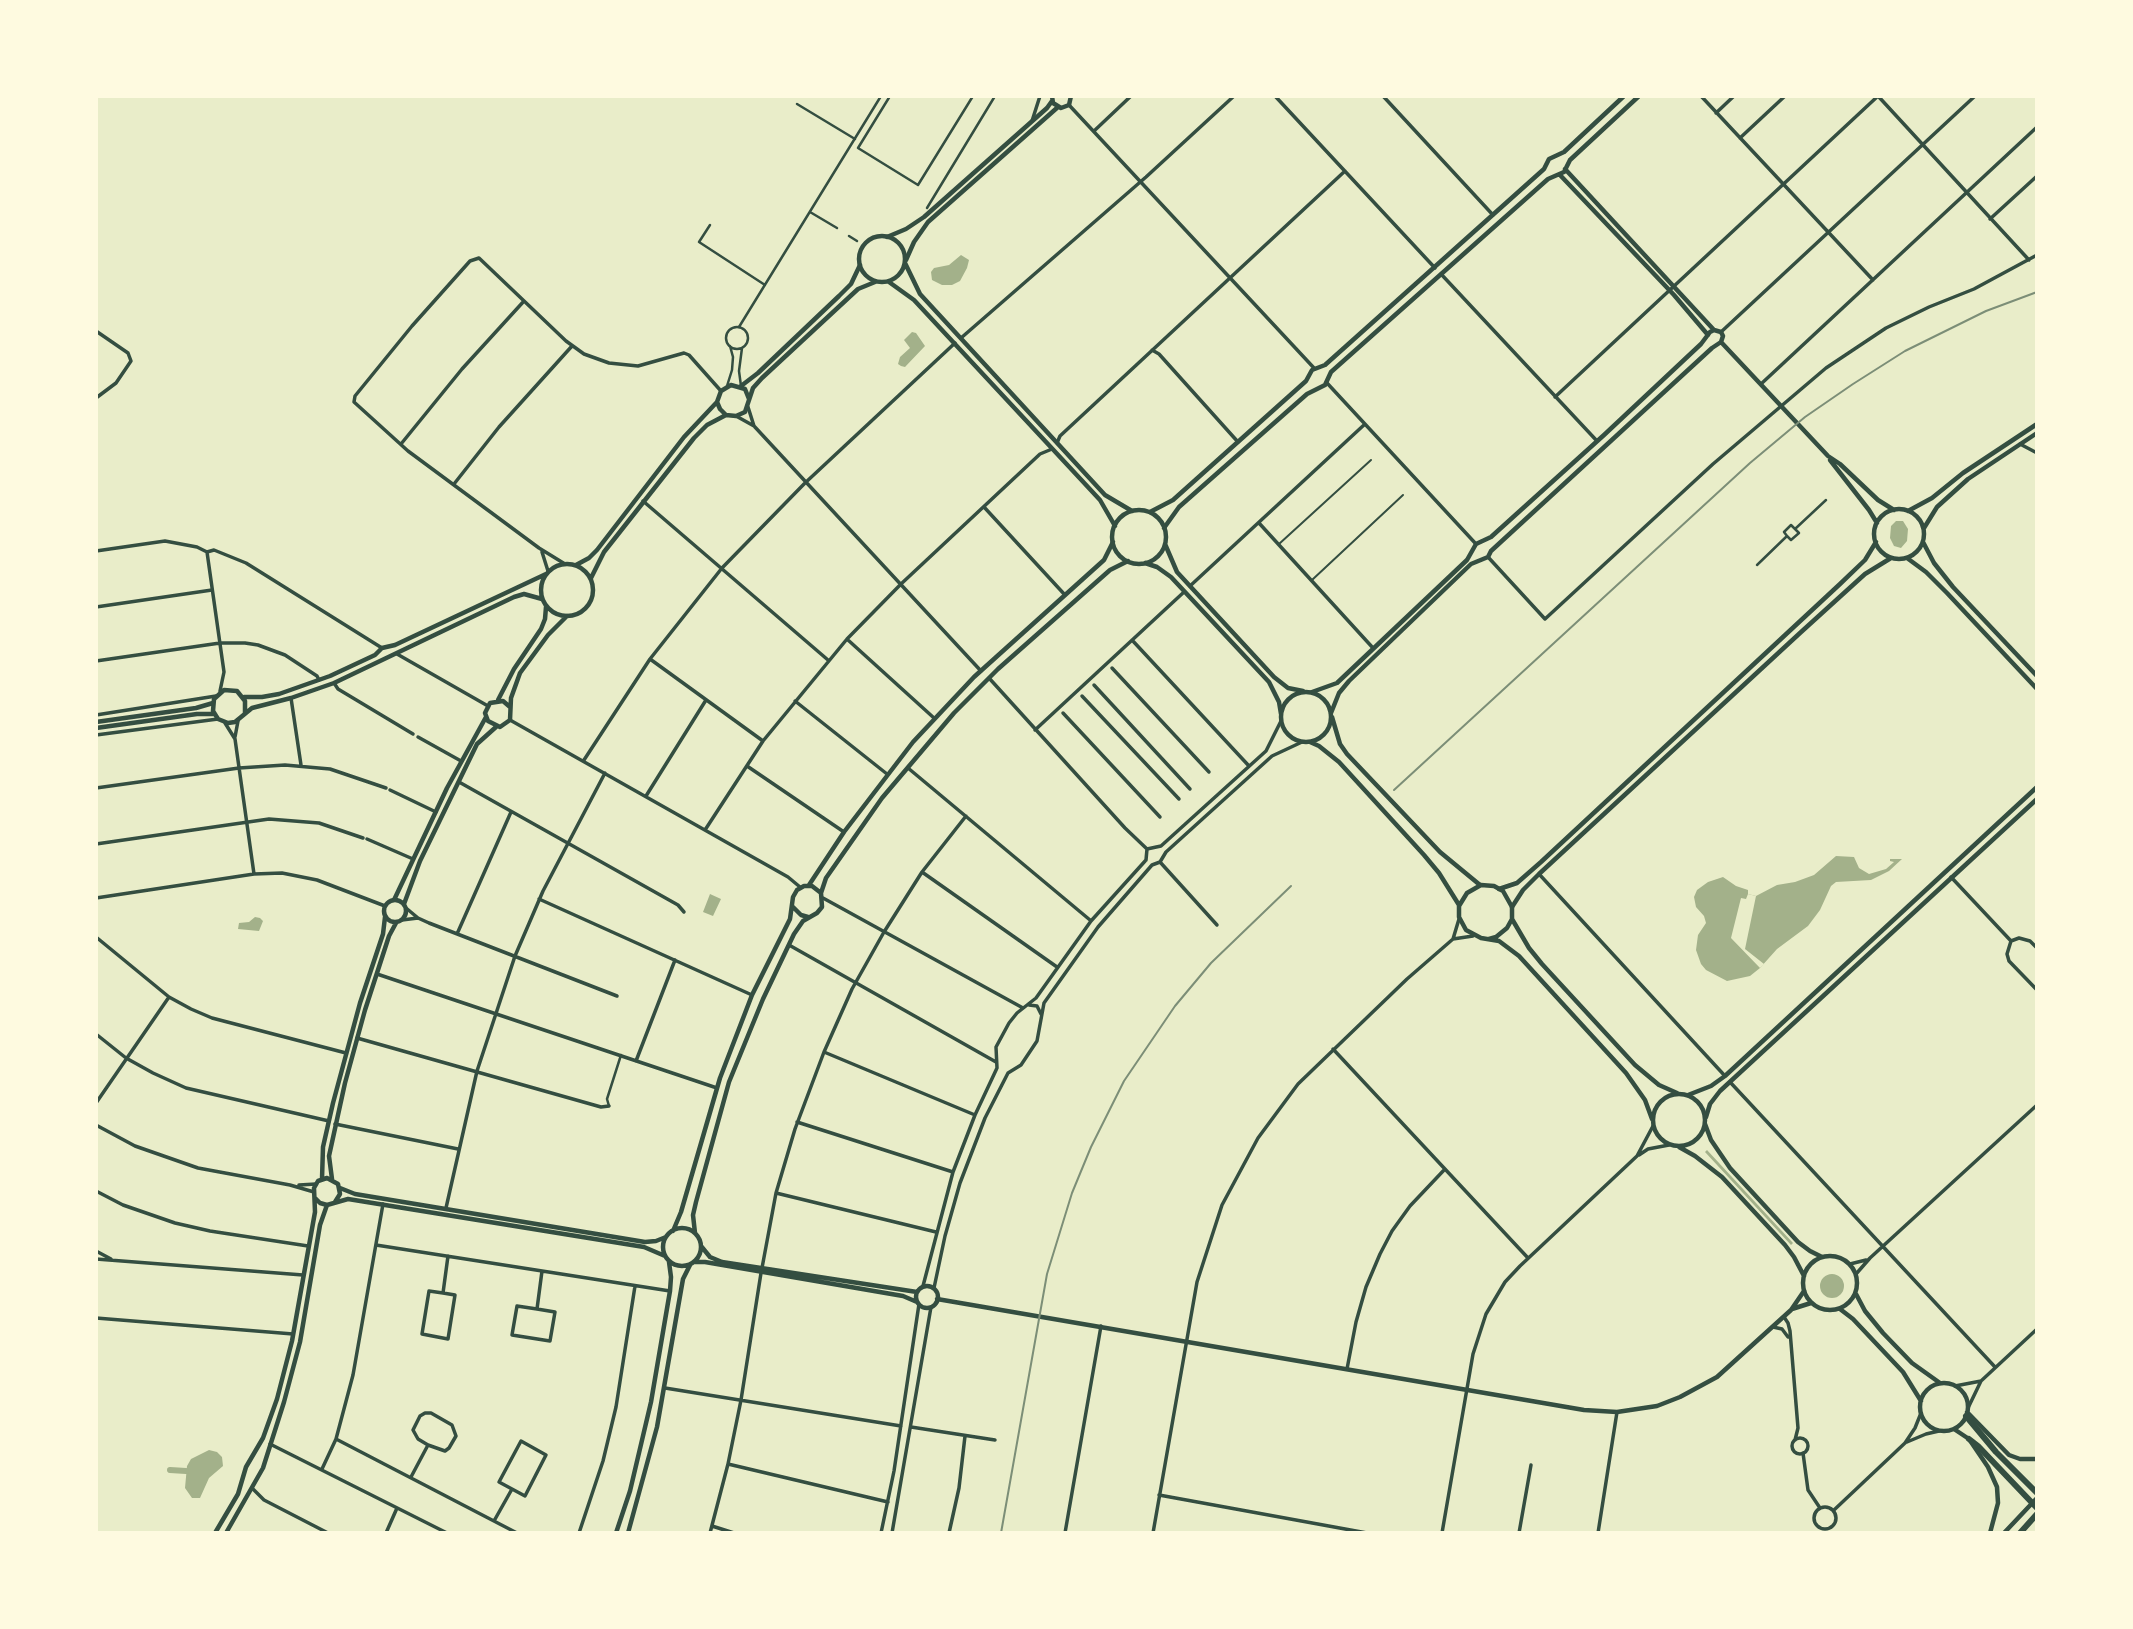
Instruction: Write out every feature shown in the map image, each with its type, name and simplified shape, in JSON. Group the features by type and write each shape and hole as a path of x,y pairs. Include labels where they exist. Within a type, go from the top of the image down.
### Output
{"highway":[{"path":"1967,1412 1996,1452 2036,1494"},
{"path":"1969,1439 2037,1508"},
{"path":"2020,1533 2037,1514"}],"street":[{"path":"739,327 880,98 873,96"},
{"path":"890,96 858,148 918,185 973,96"},
{"path":"927,208 995,96"},
{"path":"1032,121 1040,96"},
{"path":"1094,131 1131,96"},
{"path":"961,338 1234,96"},
{"path":"1275,96 1435,268"},
{"path":"1383,96 1493,215"},
{"path":"887,237 901,245 920,295 1105,495 1132,511 1150,512 1174,500 1309,377 1314,369 1322,367 1435,268 1547,166 1549,159 1558,156 1625,96"},
{"path":"1164,528 1180,507 1307,394 1326,383 1329,375 1566,167 1639,96"},
{"path":"1701,96 1873,280"},
{"path":"1716,113 1734,96"},
{"path":"1740,138 1784,96"},
{"path":"1555,397 1878,96 2029,260"},
{"path":"1069,105 1071,97"},
{"path":"1721,332 1971,97"},
{"path":"727,386 741,386 758,373 851,284 860,265 864,245 874,237 887,237 915,224 1032,121 1052,98 1058,107"},
{"path":"797,104 855,139"},
{"path":"1069,105 1314,369"},
{"path":"889,282 899,276 914,242 928,222 1058,107 1069,105"},
{"path":"862,127 868,132"},
{"path":"1761,384 2037,127"},
{"path":"1499,889 1517,883 1562,842 1840,584 1865,560 1876,542 1877,524 1828,456 1761,384 1718,344 1710,343 1708,335 1672,289 1566,167 1564,159 1558,156"},
{"path":"1547,166 1714,330 1721,332"},
{"path":"1057,443 1060,436 1345,171"},
{"path":"1990,219 2037,176"},
{"path":"810,212 836,228"},
{"path":"710,225 699,242 765,285"},
{"path":"849,236 857,241"},
{"path":"1488,557 1545,619 1713,464 1826,368 1886,328 1974,289 2037,255"},
{"path":"565,564 539,548 401,444 353,400 412,326 470,261 477,257 482,259 572,346 595,358 638,366 684,353 689,355 721,391"},
{"path":"860,265 865,275 875,282"},
{"path":"1441,274 1597,441"},
{"path":"754,426 748,407 749,399 762,377 858,289 875,282 889,282 906,292 955,343 1107,508 1115,526"},
{"path":"401,444 462,369 524,301"},
{"path":"576,565 597,550 684,437 717,402 721,391 727,386 732,370 733,357 727,340 727,333 732,328 745,330 747,343 742,348 730,346"},
{"path":"1476,544 1484,542 1597,441 1714,330"},
{"path":"96,331 131,356 131,361 116,383 96,398"},
{"path":"1310,742 1325,734 1339,693 1349,681 1471,564 1488,557 1491,551 1718,344 1723,338 1721,332"},
{"path":"584,760 650,659 722,568 805,483 955,343"},
{"path":"454,484 499,427 572,346"},
{"path":"742,348 739,371 741,386 749,399"},
{"path":"1152,350 1159,354 1238,442"},
{"path":"1322,367 1329,375"},
{"path":"1309,377 1312,383 1318,386"},
{"path":"1326,383 1476,544"},
{"path":"717,402 726,415"},
{"path":"736,416 748,407"},
{"path":"591,578 604,552 701,430 726,415 736,416 754,426 981,671"},
{"path":"1190,586 1365,424"},
{"path":"1877,524 1887,513 1894,510 1908,511 1932,498 1963,473 2037,424"},
{"path":"1923,529 1937,507 1956,489 2037,433"},
{"path":"2020,444 2037,453"},
{"path":"705,830 763,741 847,639 901,584 1040,454 1052,449"},
{"path":"1828,456 1878,500 1894,510"},
{"path":"643,500 828,660"},
{"path":"1757,565 1787,536 1791,540 1799,533 1795,529 1826,500"},
{"path":"984,507 1065,596"},
{"path":"809,885 887,774 934,718 981,671 1104,560 1113,542 1115,526 1121,517 1132,511"},
{"path":"1908,511 1920,521 1923,542 1934,563 1953,587 2037,676"},
{"path":"1150,512 1164,528 1164,544 1172,565 1190,586 1274,677 1288,688 1312,692 1325,699 1340,744 1375,783 1448,861 1481,885 1499,889 1507,896 1512,907 1512,919 1535,956 1635,1065 1659,1085 1688,1095 1699,1102 1706,1117"},
{"path":"1259,523 1373,649"},
{"path":"96,551 164,541 197,547 208,552 214,550 246,563 381,650"},
{"path":"1113,542 1116,550 1128,561"},
{"path":"1484,542 1491,551"},
{"path":"1876,542 1891,558"},
{"path":"1907,558 1919,549 1923,542"},
{"path":"1145,563 1157,556 1164,544"},
{"path":"1312,692 1337,683 1467,560 1476,544"},
{"path":"539,548 546,560 547,573 540,589 542,599 546,607 554,613 567,617"},
{"path":"96,722 196,708 213,703 224,673 208,552"},
{"path":"1473,553 1479,560"},
{"path":"1512,907 1539,874 1865,574 1891,558 1907,558 1926,572 2037,689"},
{"path":"931,1307 924,1307 911,1298 722,1262 710,1257 695,1233 693,1215 729,1082 789,944 800,925 820,910 827,878 852,838 906,767 954,713 989,678 1110,570 1128,561 1157,567 1171,577 1270,685 1279,702 1281,722 1286,733 1302,742"},
{"path":"243,697 279,694 319,680 547,573 555,566 576,565 587,573 591,578 591,601 581,612 567,617 548,635 520,673 510,707 510,720 504,726 496,727 477,744 420,861 377,974 357,1038 329,1156 332,1179 340,1188 355,1194 645,1242 656,1241 684,1228 695,1233"},
{"path":"96,607 213,590"},
{"path":"1035,730 1184,592"},
{"path":"254,874 235,739 239,720 245,713 252,708 334,683 513,597 524,594 542,599"},
{"path":"385,906 394,900 461,761 486,717 488,706 498,700 514,669 541,629 546,607"},
{"path":"847,639 934,718"},
{"path":"1132,640 1249,766"},
{"path":"96,661 220,643 245,643 272,649 301,665 319,680"},
{"path":"395,645 398,653 488,706"},
{"path":"381,650 382,659"},
{"path":"650,659 763,741"},
{"path":"1112,668 1209,772"},
{"path":"989,678 1147,849"},
{"path":"334,683 338,689 461,761"},
{"path":"1094,685 1190,789"},
{"path":"96,715 233,690 243,697 245,713"},
{"path":"1281,714 1288,699 1303,691"},
{"path":"1082,696 1179,799"},
{"path":"291,698 301,765"},
{"path":"498,700 510,707"},
{"path":"646,797 706,700"},
{"path":"795,701 887,774"},
{"path":"213,703 219,718 235,739"},
{"path":"1063,713 1160,817"},
{"path":"96,728 197,714 231,722 239,720"},
{"path":"486,717 496,727"},
{"path":"96,736 219,718"},
{"path":"510,720 788,877 800,887"},
{"path":"1147,849 1158,847 1266,751 1281,722"},
{"path":"1160,863 1163,855 1272,756 1302,742 1310,742 1329,752 1366,791 1439,873 1460,906"},
{"path":"96,788 239,768 301,765 346,773 436,812"},
{"path":"747,765 844,832"},
{"path":"906,767 1091,920"},
{"path":"446,1209 477,1071 515,956 539,899 605,773"},
{"path":"458,781 678,905 684,912"},
{"path":"1688,1095 1711,1086 1725,1076 2037,787"},
{"path":"1679,1147 1687,1146 1698,1139 1710,1104 1730,1082 2037,799"},
{"path":"457,934 511,812"},
{"path":"710,1533 741,1400 776,1193 797,1122 855,983 922,872 966,816"},
{"path":"96,844 269,819 307,821 340,829 413,859"},
{"path":"1158,847 1163,855"},
{"path":"917,1292 923,1286 953,1172 997,1068 996,1047 1000,1038 1017,1013 1036,998 1091,920 1146,860 1147,849"},
{"path":"1146,860 1152,865"},
{"path":"937,1299 934,1288 945,1236 965,1170 985,1118 1008,1073 1021,1065 1034,1048 1041,1030 1044,1003 1093,934 1152,865 1160,863"},
{"path":"1160,863 1217,925"},
{"path":"922,872 1057,967"},
{"path":"96,898 254,874 282,873 309,878 385,906"},
{"path":"1539,874 1725,1076"},
{"path":"1951,877 2011,941"},
{"path":"673,1231 717,1088 752,995 790,919 793,897 800,887 809,885 816,888 822,895 884,932 1025,1007 1037,1006 1042,1016"},
{"path":"1153,1533 1197,1282 1211,1234 1239,1171 1298,1084 1452,939 1460,906 1467,893 1481,885"},
{"path":"539,899 752,995"},
{"path":"394,900 418,918 617,996"},
{"path":"215,1533 238,1494 251,1455 261,1443 277,1399 293,1334 307,1246 316,1212 314,1195 316,1184 321,1179 328,1121 383,934 385,906"},
{"path":"793,906 801,915 809,917"},
{"path":"1459,916 1466,930 1473,936"},
{"path":"386,917 390,922 418,918"},
{"path":"1489,939 1502,933 1512,919"},
{"path":"1452,939 1473,936 1506,944 1626,1073 1645,1100 1658,1137 1669,1145"},
{"path":"96,937 169,997 212,1018 346,1053"},
{"path":"2011,941 2024,938 2037,948"},
{"path":"2011,941 2007,949 2009,961 2037,990"},
{"path":"789,944 996,1062"},
{"path":"636,1061 675,960"},
{"path":"377,974 717,1088"},
{"path":"96,1103 169,997"},
{"path":"96,1034 126,1058 186,1088 224,1099 328,1121"},
{"path":"357,1038 601,1107 609,1105 607,1099 621,1055"},
{"path":"1333,1049 1528,1258"},
{"path":"824,1052 975,1115"},
{"path":"997,1068 1008,1073"},
{"path":"1730,1082 1995,1367"},
{"path":"1652,1119 1661,1100 1677,1093"},
{"path":"1856,1274 1870,1258 2037,1105"},
{"path":"797,1122 953,1172"},
{"path":"335,1124 458,1149"},
{"path":"1705,1124 1711,1140 1730,1168 1798,1241 1822,1257 1837,1257 1850,1264 1858,1284 1856,1293 1847,1305 1840,1309 1825,1310 1811,1303 1804,1291 1804,1276 1810,1265 1822,1257"},
{"path":"97,1126 135,1146 198,1168 290,1185 314,1195 320,1203 327,1205 348,1199 644,1247 665,1256"},
{"path":"1637,1156 1653,1126"},
{"path":"1442,1533 1473,1354 1486,1314 1505,1282 1637,1156 1648,1149 1669,1145 1695,1156 1722,1177 1785,1245 1804,1276"},
{"path":"1347,1369 1359,1311 1380,1254 1410,1206 1445,1169"},
{"path":"321,1179 332,1179"},
{"path":"290,1185 316,1184"},
{"path":"335,1202 339,1198 340,1188"},
{"path":"96,1191 123,1205 175,1223 307,1246"},
{"path":"776,1193 936,1232"},
{"path":"226,1533 263,1468 285,1402 300,1342 320,1225 327,1205"},
{"path":"323,1469 354,1375 383,1205"},
{"path":"616,1533 630,1491 646,1426 670,1291 669,1262 663,1248 666,1237"},
{"path":"376,1245 670,1291"},
{"path":"628,1533 648,1465 665,1388 681,1289 692,1264 700,1254 701,1246"},
{"path":"96,1251 113,1260"},
{"path":"443,1293 448,1256"},
{"path":"1850,1264 1870,1258"},
{"path":"96,1259 303,1275"},
{"path":"669,1262 681,1266 705,1262 917,1292"},
{"path":"537,1309 542,1271"},
{"path":"579,1533 603,1461 616,1407 635,1286"},
{"path":"923,1286 934,1288"},
{"path":"429,1291 443,1293 455,1295 448,1339 422,1334 429,1291"},
{"path":"937,1299 1584,1410 1617,1412 1657,1406 1717,1377 1784,1317 1804,1291"},
{"path":"881,1533 901,1426 918,1303 917,1292"},
{"path":"1856,1293 1865,1311 1883,1334 1912,1363 1941,1384 1955,1386 1981,1381"},
{"path":"892,1533 931,1307 937,1299"},
{"path":"1791,1310 1811,1303"},
{"path":"517,1306 537,1309 555,1312 550,1341 512,1335 517,1306"},
{"path":"1833,1510 1905,1443 1921,1413 1921,1401 1903,1372 1853,1319 1840,1309"},
{"path":"1784,1317 1788,1323 1798,1428 1808,1445 1803,1453 1808,1490 1820,1508"},
{"path":"96,1318 293,1334"},
{"path":"1065,1533 1101,1326"},
{"path":"1773,1326 1782,1329 1789,1339"},
{"path":"1954,1429 1967,1412 1981,1381 2037,1329"},
{"path":"1921,1401 1928,1390 1941,1384"},
{"path":"1955,1386 1964,1395 1967,1412 2009,1455 2020,1459 2037,1459"},
{"path":"665,1388 901,1426"},
{"path":"1598,1533 1617,1412"},
{"path":"431,1413 452,1425 456,1436 445,1451 428,1445 418,1439 413,1430 420,1416 431,1413"},
{"path":"1921,1413 1927,1424 1940,1431"},
{"path":"911,1427 995,1440"},
{"path":"1798,1428 1793,1449 1803,1453"},
{"path":"1905,1443 1926,1434 1954,1429 1969,1439 1988,1467 1997,1487 1998,1503 1990,1533"},
{"path":"950,1533 965,1436"},
{"path":"335,1439 517,1533"},
{"path":"1795,1440 1803,1439"},
{"path":"521,1441 547,1455 524,1496 512,1489 499,1482 521,1441"},
{"path":"261,1443 270,1444 323,1469 447,1533"},
{"path":"411,1478 428,1445"},
{"path":"728,1464 888,1502"},
{"path":"1520,1533 1531,1465"},
{"path":"244,1478 264,1500 328,1533"},
{"path":"494,1521 512,1489"},
{"path":"2004,1533 2036,1494"},
{"path":"1159,1495 1320,1527 1367,1533"},
{"path":"1827,1507 1833,1510 1836,1521 1831,1527 1820,1527 1815,1520 1816,1511 1827,1507"},
{"path":"386,1533 397,1508"},
{"path":"712,1526 734,1533"}],"lane":[{"path":"1278,545 1371,460"},
{"path":"1311,580 1404,495"}],"shaded area":[{"path":"961,255 969,260 960,281 952,285 942,285 932,280 931,272 934,268 949,265"},
{"path":"912,332 916,333 925,346 905,367 901,366 898,364 900,357 910,348 904,340"},
{"path":"1896,521 1903,521 1908,529 1907,541 1901,548 1894,546 1890,538 1891,526"},
{"path":"1836,856 1854,857 1859,868 1869,874 1886,869 1894,862 1890,859 1902,859 1889,871 1871,880 1836,882 1808,926 1777,949 1750,976 1727,981 1706,970 1696,950 1698,935 1706,923 1696,907 1694,897 1697,890 1708,882 1723,877 1748,890 1748,894 1756,896 1777,885 1814,875"},
{"path":"710,894 721,899 713,916 703,912"},
{"path":"255,917 263,921 259,931 238,929 239,923 249,922"},
{"path":"1707,1150 1793,1243 1791,1245 1705,1152"},
{"path":"1832,1274 1840,1278 1844,1286 1840,1294 1832,1298 1824,1294 1820,1286 1824,1278"},
{"path":"209,1450 222,1457 223,1466 209,1478 200,1498 192,1498 185,1488 187,1466 191,1459"}],"pier":[{"path":"1748,894 1756,896 1745,949 1764,964 1760,968 1731,938 1741,898 1746,899"}],"waterway":[{"path":"170,1470 186,1471"}],"railway":[{"path":"1394,790 1750,463 1805,417 1905,351 1986,311 2037,292"},
{"path":"1001,1533 1047,1274 1072,1193 1091,1147 1124,1081 1175,1006 1211,963 1291,886"}]}
